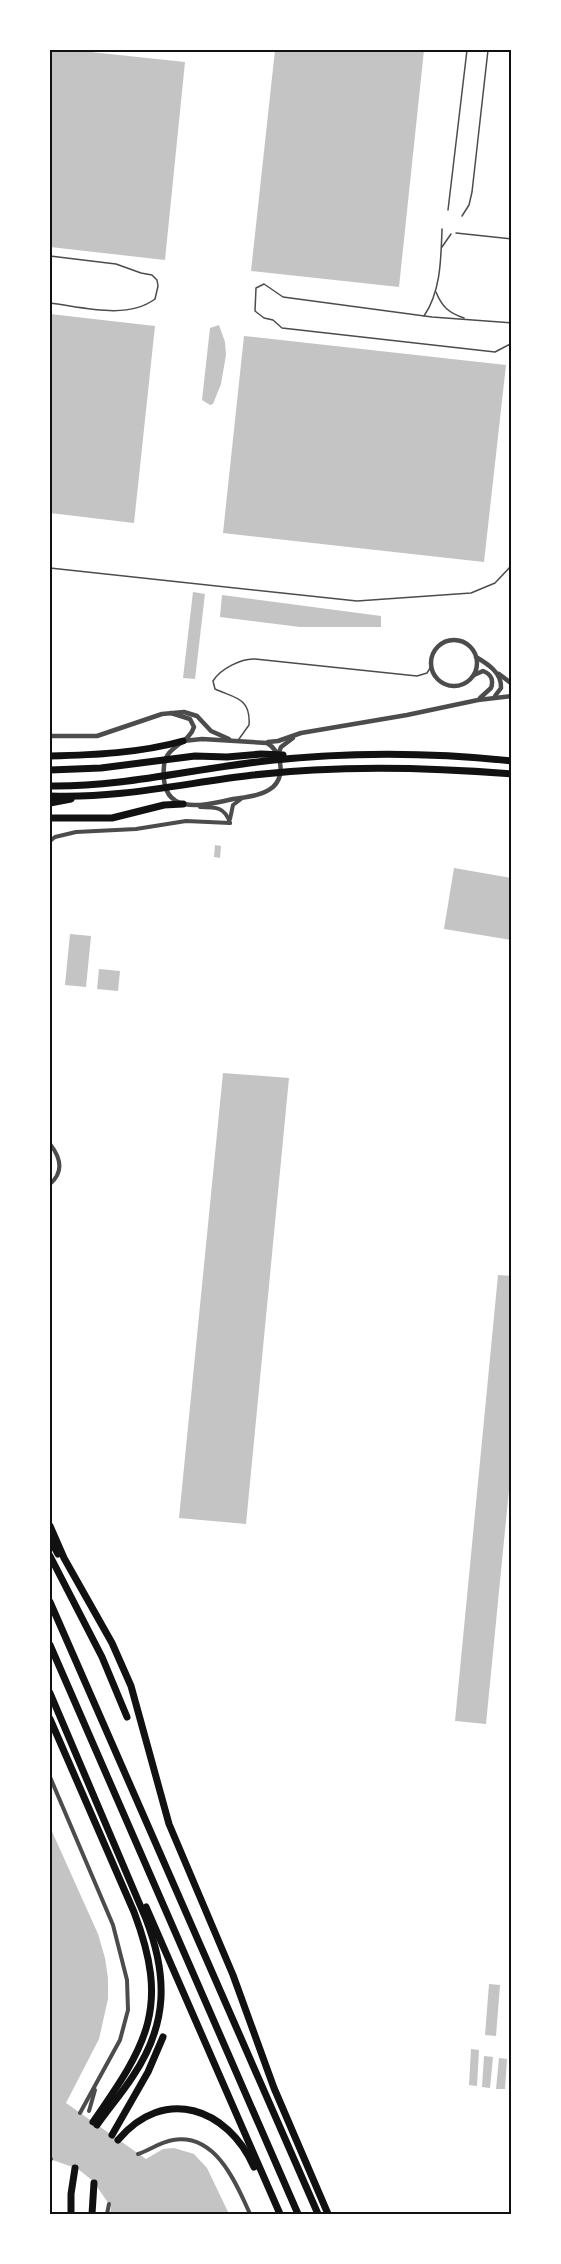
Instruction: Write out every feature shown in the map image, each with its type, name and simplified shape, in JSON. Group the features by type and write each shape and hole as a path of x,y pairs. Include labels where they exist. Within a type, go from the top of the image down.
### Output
{"highway":[{"path":"50,756 158,748 183,741"},
{"path":"50,770 101,768 195,756 234,757 261,754 309,757"},
{"path":"50,786 112,783 254,762 309,757 389,754 512,760"},
{"path":"50,803 97,795 303,770 387,767 512,774"},
{"path":"480,771 512,778"},
{"path":"50,796 97,795"},
{"path":"50,818 112,818 164,805 183,804"},
{"path":"50,1526 64,1558 101,1622 130,1686 169,1824 233,1975 274,2088 328,2214"},
{"path":"50,1539 81,1593 101,1622"},
{"path":"50,1556 102,1657 127,1717"},
{"path":"50,1602 318,2214"},
{"path":"50,1645 298,2214"},
{"path":"50,1693 280,2214"},
{"path":"50,1719 134,1912 142,1934 151,1977 151,2011 138,2051 95,2123 133,2078 146,2054 155,2032 162,1997 161,1971 155,1943 102,1812"},
{"path":"163,2037 115,2137 156,2112 183,2109 210,2116 224,2125 243,2146 275,2214"},
{"path":"71,2214 75,2168"},
{"path":"93,2214 96,2185"}],"street":[{"path":"478,699 491,688 492,679 488,673 478,671 460,685 445,684 435,675 432,665 435,650 441,645 454,640 467,644 476,657 512,684"},
{"path":"472,677 477,666 476,657"},
{"path":"493,697 499,693 502,686 496,672"},
{"path":"183,741 197,739 278,741 301,733 407,715 478,699 512,696"},
{"path":"50,736 97,736 156,716 184,712 193,714 201,719 211,731 231,740"},
{"path":"171,713 188,718 193,724 192,733 167,755 163,774 170,794 183,804 220,808 226,813 230,823"},
{"path":"199,807 264,792 275,785 280,770 278,755 281,747 301,733"},
{"path":"262,742 270,745 278,755"},
{"path":"230,823 233,805 245,797"},
{"path":"50,841 55,837 76,831 133,830 186,821 230,823"},
{"path":"50,1144 60,1164 57,1177 50,1184"},
{"path":"50,1777 113,1925 127,1980 128,2010 120,2040 80,2113"},
{"path":"89,2111 97,2084"},
{"path":"140,2155 173,2140 182,2140 207,2148 224,2164 250,2214"},
{"path":"107,2214 109,2204"}],"lane":[{"path":"170,50 181,50"},
{"path":"448,210 467,50"},
{"path":"462,216 469,205 472,192 488,50"},
{"path":"424,316 432,305 436,292 442,229"},
{"path":"456,233 512,239"},
{"path":"441,248 451,234"},
{"path":"50,256 116,264 152,275 157,280 158,286 155,299 150,303 121,311 50,303"},
{"path":"512,323 424,316 283,297 264,284 255,288 254,293 255,311 264,318 273,320 282,328 495,352 512,343"},
{"path":"436,292 444,308 452,314 467,319"},
{"path":"50,568 357,601 471,593 490,586 512,565"},
{"path":"238,740 249,725 247,710 238,697 215,689 213,681 219,673 245,660 255,659 417,676 427,673 432,665"}],"building":[{"path":"50,50 72,50 185,62 165,260 50,247"},
{"path":"275,50 424,50 399,287 251,271"},
{"path":"50,314 155,326 134,523 50,513"},
{"path":"219,325 225,342 226,355 221,384 213,404 210,405 202,400 210,328"},
{"path":"244,336 506,365 484,562 223,533"},
{"path":"193,592 205,594 195,679 183,678"},
{"path":"222,595 381,616 381,627 300,627 220,617"},
{"path":"215,845 221,846 220,858 214,857"},
{"path":"454,868 512,878 512,940 444,929"},
{"path":"70,934 91,936 86,987 65,985"},
{"path":"99,969 120,971 118,991 97,989"},
{"path":"223,1073 289,1078 246,1524 179,1518"},
{"path":"498,1275 512,1276 512,1459 486,1724 455,1721"},
{"path":"50,1827 98,1934 108,1978 108,1999 99,2039 66,2103 146,2159 163,2149 174,2148 194,2154 207,2168 229,2214 110,2214 111,2207 93,2181 78,2169 50,2159"},
{"path":"489,1984 500,1985 496,2036 485,2035"},
{"path":"471,2049 479,2050 477,2086 469,2085"},
{"path":"484,2056 493,2057 490,2088 482,2087"},
{"path":"499,2058 507,2059 505,2089 496,2089"}]}
